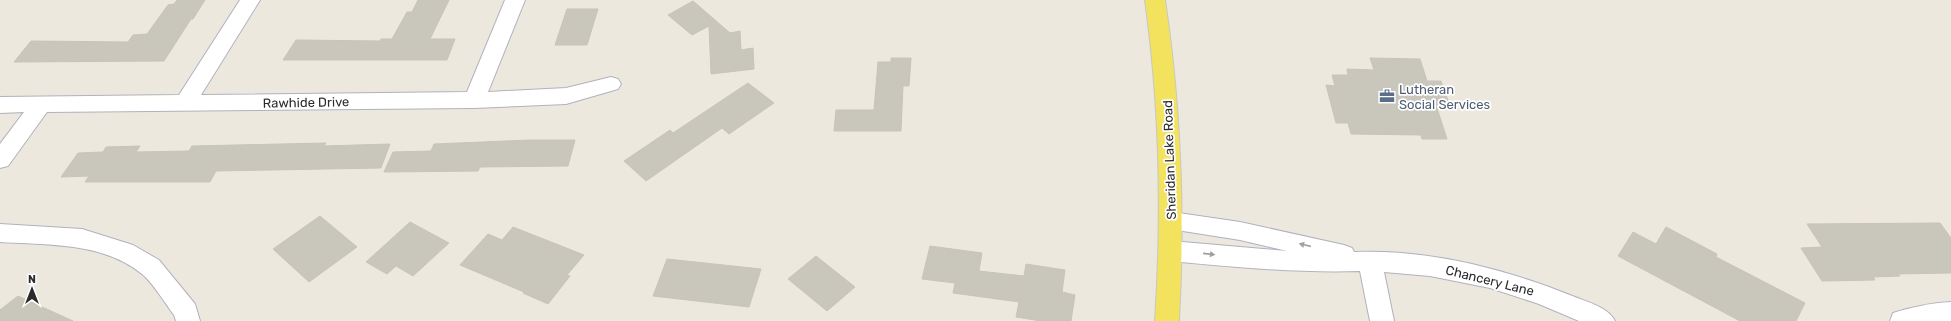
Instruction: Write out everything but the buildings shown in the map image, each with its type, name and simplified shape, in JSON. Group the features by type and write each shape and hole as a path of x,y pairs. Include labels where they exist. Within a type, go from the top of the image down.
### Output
{"main road":[{"name":"Sheridan Lake Road","path":"1155,0 1168,96 1172,221 1168,321"}],"street":[{"path":"185,103 250,0"},
{"path":"474,100 515,0"},
{"name":"Rawhide Drive","path":"0,105 474,100 566,96 611,84"},
{"path":"0,160 41,105"},
{"name":"Chancery Lane","path":"1172,221 1240,231 1370,261"},
{"path":"0,232 82,238 125,252 151,267 186,311 188,321"},
{"name":"Chancery Lane","path":"1171,251 1303,262 1370,261 1426,266 1503,281 1540,292 1603,321"},
{"path":"1370,261 1382,321"},
{"path":"1902,321 1929,314 1951,313"}],"place":[{"name":"Lutheran Social Services","path":"1387,96"}]}
